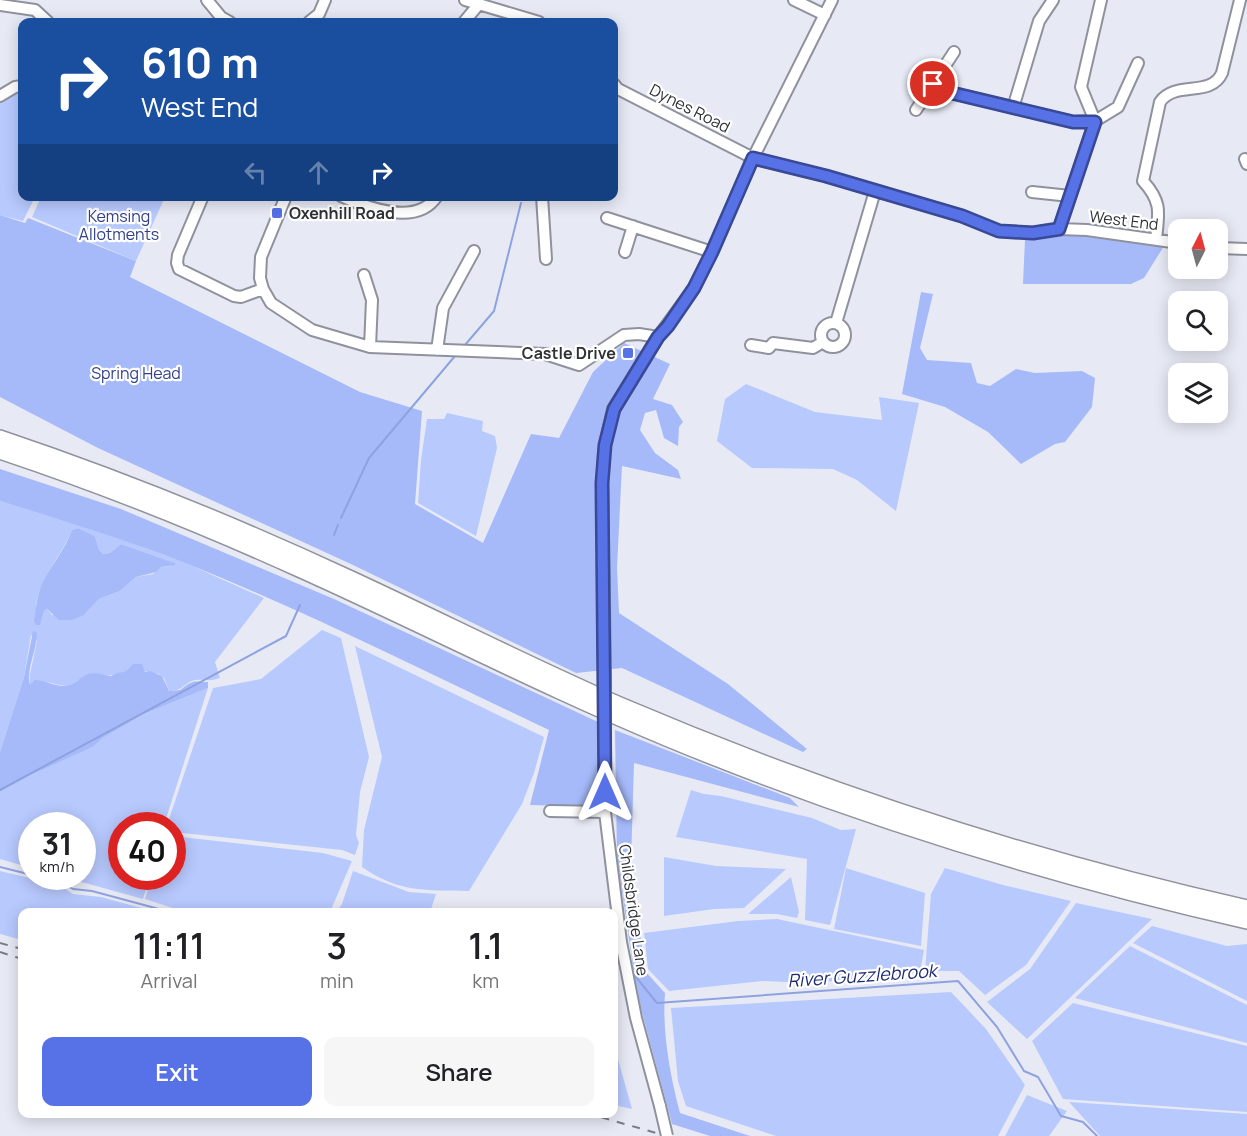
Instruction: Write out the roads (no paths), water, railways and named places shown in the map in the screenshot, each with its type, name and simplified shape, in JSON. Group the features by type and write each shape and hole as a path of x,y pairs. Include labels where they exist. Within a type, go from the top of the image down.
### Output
{"highway":[{"path":"0,438 119,480 212,518 349,578 567,681 763,763 909,815 1030,853 1247,908"},
{"path":"0,451 101,487 212,531 311,574 568,696 764,777 897,824 1004,858 1123,891 1247,921"}],"street":[{"path":"207,0 223,18"},
{"path":"314,18 319,14 325,0"},
{"path":"465,0 526,18"},
{"path":"794,0 825,15"},
{"name":"Childsbridge Lane","path":"614,908 605,812 602,507 605,445 614,409 658,337 694,288 753,158 832,0"},
{"path":"1013,108 1040,21 1053,0"},
{"path":"1059,229 1095,122 1081,87 1101,0"},
{"path":"1156,238 1159,209 1154,194 1143,181 1160,102 1170,93 1211,85 1217,81 1222,73 1240,0"},
{"path":"467,18 479,4"},
{"path":"0,5 35,10 44,18"},
{"path":"916,110 954,52"},
{"path":"933,84 952,93 1013,108 1073,122 1095,122 1118,107 1138,63"},
{"path":"0,96 18,87"},
{"name":"Dynes Road","path":"618,89 753,158"},
{"name":"West End","path":"753,158 826,176 962,216 999,231 1033,233 1059,229 1168,241"},
{"path":"836,323 875,191"},
{"path":"1032,192 1070,196"},
{"path":"201,201 178,255 179,269 234,296 241,297 262,289"},
{"path":"284,201 261,257 262,289 271,303 312,330 370,346 545,354 579,365 624,335 639,334 658,337"},
{"path":"355,201 375,208 407,213 426,208 432,201"},
{"path":"542,201 546,259"},
{"path":"608,218 712,252"},
{"path":"625,252 633,226"},
{"path":"1228,248 1247,249"},
{"path":"437,350 443,308 474,251"},
{"path":"364,275 372,300 370,346"},
{"path":"836,323 844,329 844,341 834,347 823,342 821,334 824,327 836,323"},
{"path":"752,345 769,348 773,343 813,348 823,342"},
{"path":"550,811 605,812"},
{"name":"Childsbridge Lane","path":"618,946 668,1136"}],"waterway":[{"path":"465,345 494,311 521,203"},
{"path":"341,518 369,458 455,356"},
{"path":"334,535 338,525"},
{"path":"0,790 286,636 300,605"},
{"name":"River Guzzlebrook","path":"0,867 18,872"},
{"name":"River Guzzlebrook","path":"82,890 155,908"},
{"name":"River Guzzlebrook","path":"631,971 657,1003 958,981 997,1027 1024,1071 1038,1077 1061,1116 1083,1122 1097,1136"}],"railway":[{"path":"0,943 18,948"},
{"path":"0,952 18,958"},
{"path":"604,1118 667,1136"}],"place":[{"name":"Oxenhill Road","path":"277,213"},
{"name":"Castle Drive","path":"628,353"}],"park label":[{"name":"Kemsing Allotments","path":"119,225"},
{"name":"Spring Head","path":"136,373"}]}
